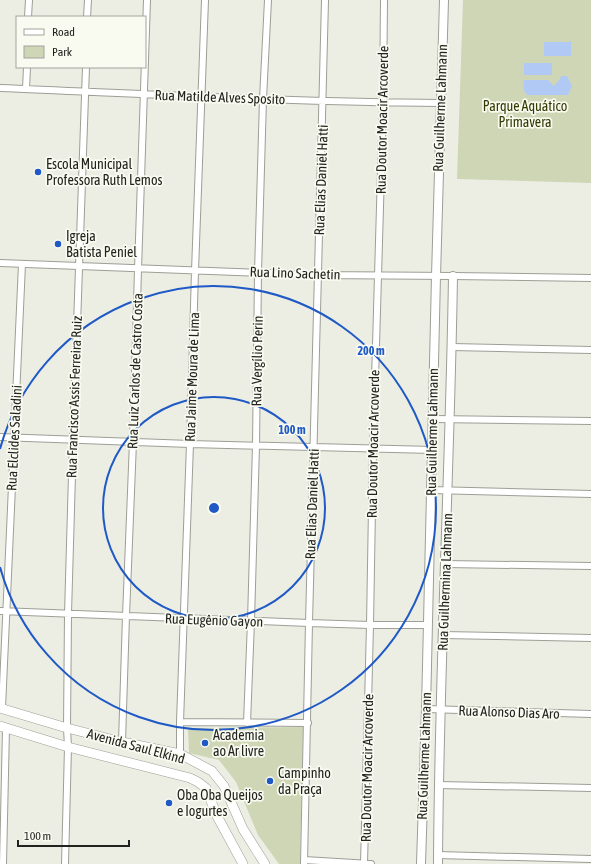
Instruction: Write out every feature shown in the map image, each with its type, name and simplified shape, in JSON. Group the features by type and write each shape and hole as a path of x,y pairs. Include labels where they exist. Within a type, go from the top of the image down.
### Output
{"main road":[{"name":"Avenida Saul Elkind","path":"1,708 67,728 122,742 180,754 212,771 224,786 242,829 265,864"},
{"name":"Avenida Saul Elkind","path":"3,727 68,747 190,778 198,782 206,788 215,811 243,864"},
{"path":"215,811 232,803"}],"street":[{"path":"28,16 29,0"},
{"path":"87,16 88,0"},
{"name":"Rua Luiz Carlos de Castro Costa","path":"146,31 147,0"},
{"name":"Rua Jaime Moura de Lima","path":"180,754 205,0"},
{"name":"Rua Vergílio Perin","path":"247,723 256,446 258,272 263,99 268,0"},
{"name":"Rua Elias Daniel Hatti","path":"304,862 325,0"},
{"name":"Rua Doutor Moacir Arcoverde","path":"364,864 377,275 383,102 384,0"},
{"name":"Rua Guilherme Lahmann","path":"421,864 440,103 444,0"},
{"path":"26,89 27,68"},
{"name":"Rua Francisco Assis Ferreira Ruiz","path":"65,864 68,747 68,614 86,68"},
{"name":"Rua Luiz Carlos de Castro Costa","path":"122,742 145,68"},
{"name":"Rua Matilde Alves Sposito","path":"0,88 263,99 440,103"},
{"name":"Rua Lino Sachetin","path":"0,263 318,275 591,278"},
{"name":"Rua Elclides Saladini","path":"1,708 3,611 15,437 22,264"},
{"name":"Rua Guilhermina Lahmann","path":"438,864 438,785 448,491 453,276"},
{"path":"452,347 591,350"},
{"path":"433,419 591,421"},
{"path":"0,437 314,448 432,450"},
{"path":"431,490 591,494"},
{"path":"445,564 591,566"},
{"name":"Rua Eugênio Gayon","path":"3,611 184,619 370,625 428,625"},
{"path":"443,635 591,638"},
{"name":"Rua Alonso Dias Aro","path":"426,709 591,714"},
{"path":"180,722 308,723"},
{"path":"3,727 3,864"},
{"path":"438,785 591,788"},
{"path":"438,855 591,859"},
{"path":"304,862 371,864"}],"green space":[{"name":"Parque Aquático Primavera","path":"463,0 591,0 591,183 457,179"},
{"path":"303,727 300,864 279,864 258,835 236,782 219,760 189,753 188,728"}],"water":[{"path":"544,42 571,42 571,56 544,56"},
{"path":"524,63 552,63 552,75 524,75"},
{"path":"561,76 567,76 572,86 568,95 527,95 523,87 524,80 548,80 554,86"}],"place":[{"name":"Escola Municipal Professora Ruth Lemos","path":"38,172"},
{"name":"Igreja Batista Peniel","path":"58,244"},
{"name":"Academia ao Ar livre","path":"205,743"},
{"name":"Campinho da Praça","path":"270,781"},
{"name":"Oba Oba Queijos e Iogurtes","path":"169,803"}]}
